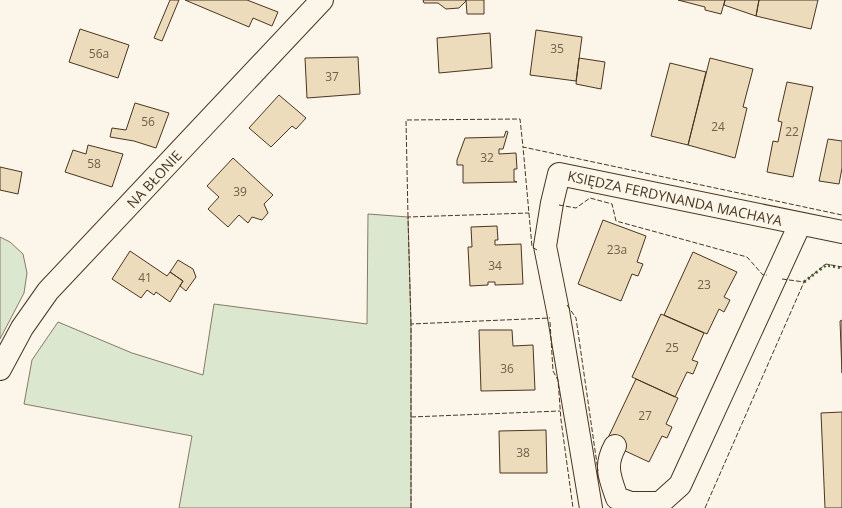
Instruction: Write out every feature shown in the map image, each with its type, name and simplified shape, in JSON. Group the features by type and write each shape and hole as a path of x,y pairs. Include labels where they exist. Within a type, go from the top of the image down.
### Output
{"street":[{"name":"NA BŁONIE","path":"0,369 22,328 48,290 322,0"},
{"name":"KSIĘDZA FERDYNANDA MACHAYA","path":"591,508 558,311 545,246 552,203 559,174 842,232"},
{"path":"615,446 610,455 608,473 617,498 630,503 660,503 680,486 800,224"}],"green space":[{"path":"368,214 408,217 411,324 411,508 179,508 192,436 24,404 32,360 58,322 132,353 203,375 214,304 367,324"},
{"path":"0,237 10,242 23,254 27,273 24,293 0,339"}],"building":[{"path":"170,0 179,0 162,41 154,38"},
{"path":"185,0 247,0 278,12 272,26 253,18 249,27"},
{"path":"423,0 466,1 459,8 446,9 438,3 424,3"},
{"path":"466,0 484,0 484,14 467,14"},
{"path":"678,0 725,0 721,14 705,10 705,7"},
{"path":"725,0 759,0 756,16 724,5"},
{"path":"759,0 818,0 811,29 756,16"},
{"path":"80,29 129,45 118,78 69,62"},
{"path":"536,30 582,37 576,81 530,75"},
{"path":"490,33 492,68 439,73 437,38"},
{"path":"358,57 360,94 307,98 305,58"},
{"path":"579,58 605,62 601,89 576,84"},
{"path":"710,58 753,69 743,107 747,108 735,158 688,145"},
{"path":"670,63 706,72 688,145 651,136"},
{"path":"787,82 813,87 793,177 767,172 773,141 778,142 782,122 778,121"},
{"path":"279,95 306,118 296,129 292,126 271,147 249,128"},
{"path":"135,103 169,113 156,148 134,141 110,137 112,128 126,130"},
{"path":"506,131 508,132 503,149 499,149 499,154 516,153 517,169 514,169 514,181 517,182 463,183 463,165 457,165 457,160 465,138 504,137"},
{"path":"828,139 842,141 842,168 839,184 819,181"},
{"path":"88,145 123,154 112,187 65,172 73,150 86,154"},
{"path":"233,158 273,195 264,204 268,213 262,220 252,217 248,223 239,215 228,227 208,209 219,197 207,186"},
{"path":"0,167 22,172 18,194 0,190"},
{"path":"603,220 646,236 637,262 643,264 638,276 632,274 621,301 578,284"},
{"path":"497,226 498,240 495,240 495,245 521,244 523,284 495,285 495,282 488,282 488,285 470,286 468,247 472,247 471,227"},
{"path":"130,251 167,276 170,272 183,281 170,302 156,292 154,295 147,290 141,298 112,279"},
{"path":"693,252 737,272 724,297 730,300 724,312 719,309 707,334 664,315"},
{"path":"178,260 193,269 196,277 186,291 180,286 183,281 170,272"},
{"path":"661,314 704,333 692,360 698,362 693,374 687,372 675,397 632,377"},
{"path":"842,320 842,373 840,321"},
{"path":"479,330 512,330 513,346 533,345 535,390 481,391"},
{"path":"636,379 678,398 666,424 672,427 667,438 662,436 649,462 606,442"},
{"path":"842,412 842,508 825,508 821,413"},
{"path":"546,430 547,473 500,473 499,431"}],"hedge":[{"path":"804,282 826,265 842,268"}],"fence":[{"path":"408,217 406,120 520,119 523,147"},
{"path":"537,250 532,247 523,147 842,215"},
{"path":"559,205 576,208 590,198 612,204 616,221 747,257 763,275 767,275"},
{"path":"411,324 408,217 529,213"},
{"path":"705,508 804,282 826,264 842,267"},
{"path":"782,279 804,282"},
{"path":"567,305 576,318 598,471"},
{"path":"411,417 411,324 550,318"},
{"path":"550,322 553,371 558,380 561,420 573,508"},
{"path":"411,508 411,417 560,411"}]}
